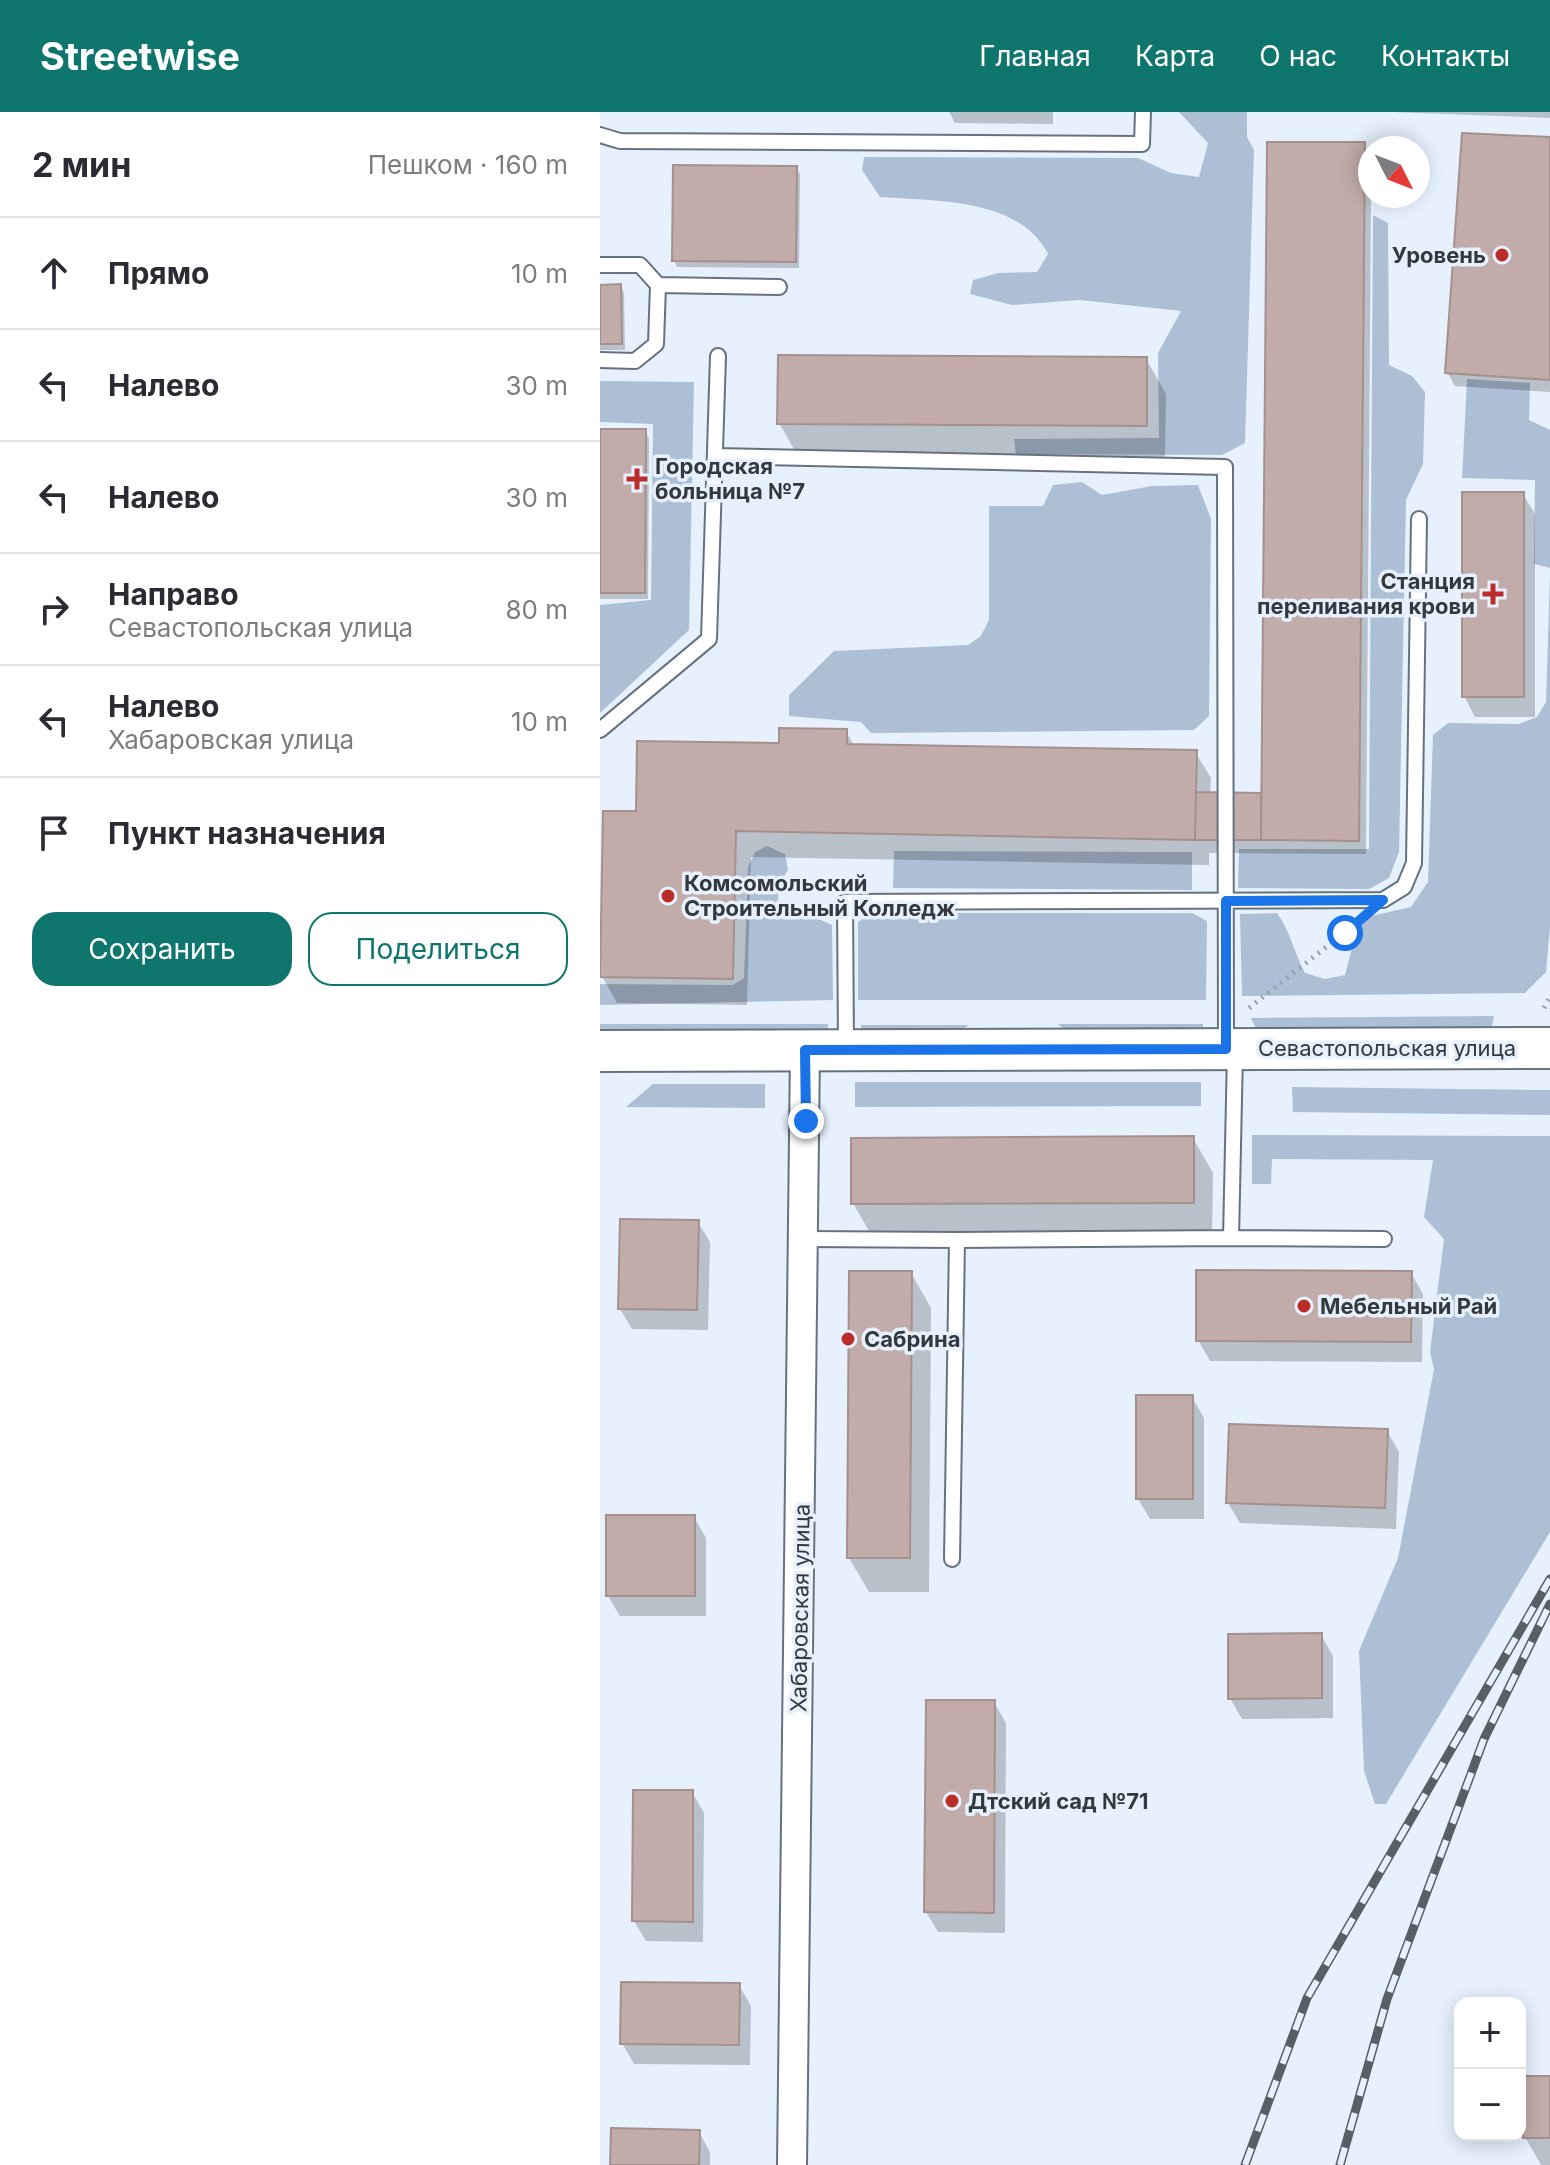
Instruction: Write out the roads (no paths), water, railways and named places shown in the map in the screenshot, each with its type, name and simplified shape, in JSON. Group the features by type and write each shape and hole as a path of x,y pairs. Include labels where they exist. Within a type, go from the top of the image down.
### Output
{"street":[{"name":"Севастопольская улица","path":"600,1051 1550,1048"},
{"name":"Хабаровская улица","path":"792,2165 805,1050"}],"lane":[{"path":"600,135 620,141 1142,144 1143,112"},
{"path":"600,265 640,265 658,285 656,344 635,361 600,360"},
{"path":"658,285 779,287"},
{"path":"600,730 709,639 718,356"},
{"path":"715,456 1225,467 1231,1238"},
{"path":"846,1050 845,902 1383,900 1404,887 1414,863 1419,519"},
{"path":"805,1239 1384,1239"},
{"path":"952,1559 957,1240"}],"railway":[{"path":"1245,2165 1307,1998 1550,1579"},
{"path":"1340,2165 1387,1999 1484,1739 1550,1604"}],"place":[{"name":"Уровень","path":"1502,255"},
{"name":"Городская больница №7","path":"637,479"},
{"name":"Станция переливания крови","path":"1493,594"},
{"name":"Комсомольский Строительный Колледж","path":"668,896"},
{"name":"Мебельный Рай","path":"1304,1306"},
{"name":"Сабрина","path":"848,1339"},
{"name":"Дтский сад №71","path":"952,1801"}]}
